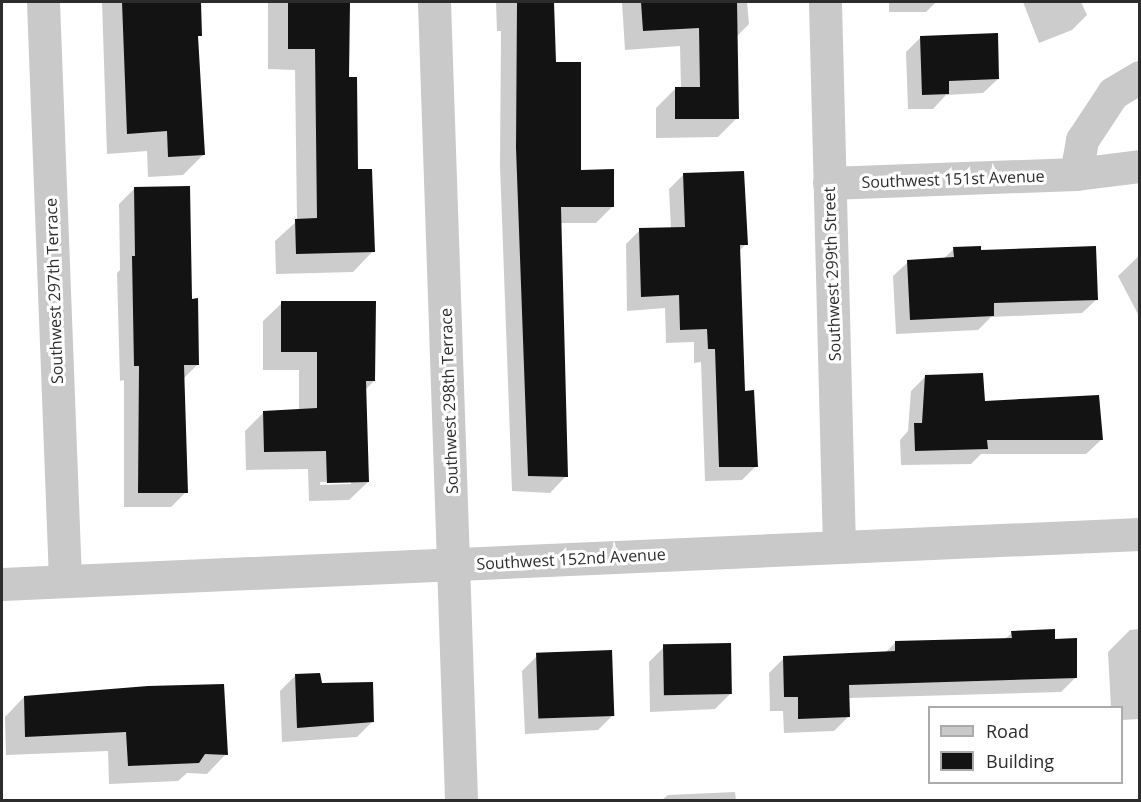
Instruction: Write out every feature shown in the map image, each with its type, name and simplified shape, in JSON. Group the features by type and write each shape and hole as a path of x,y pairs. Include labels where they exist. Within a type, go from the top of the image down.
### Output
{"street":[{"name":"Southwest 297th Terrace","path":"43,2 65,582"},
{"name":"Southwest 298th Terrace","path":"434,2 461,801"},
{"name":"Southwest 299th Street","path":"825,2 839,546"},
{"path":"1076,174 1082,140 1106,103 1113,93 1140,77"},
{"name":"Southwest 151st Avenue","path":"829,183 1076,174 1140,166"},
{"name":"Southwest 152nd Avenue","path":"2,584 454,566 839,546 1140,534"}],"building":[{"path":"122,2 201,2 202,36 198,36 205,155 168,157 167,131 127,134"},
{"path":"288,2 350,2 349,77 357,77 358,169 372,169 375,252 296,254 295,219 317,218 315,49 288,49"},
{"path":"517,2 554,2 556,62 581,62 581,170 614,169 614,207 561,207 568,477 528,476 516,148"},
{"path":"641,2 737,2 739,119 675,119 675,87 700,87 699,28 643,31"},
{"path":"998,33 999,79 949,81 949,94 922,95 920,36"},
{"path":"744,171 748,245 740,245 745,391 754,390 758,467 719,467 715,349 708,349 707,329 680,330 679,295 641,297 639,228 685,227 683,173"},
{"path":"190,186 192,299 198,298 199,365 184,365 188,493 138,493 139,366 134,366 132,256 135,256 134,187"},
{"path":"981,246 981,250 1096,246 1098,300 994,303 994,316 910,320 907,260 954,257 953,247"},
{"path":"281,301 376,301 375,381 366,381 369,482 327,483 326,451 264,452 263,411 317,408 317,352 281,352"},
{"path":"983,373 985,401 1099,395 1103,440 987,440 988,449 915,451 914,423 922,423 925,375"},
{"path":"1055,629 1055,639 1077,638 1077,678 849,685 850,717 798,719 798,697 784,697 783,656 895,651 895,641 1012,638 1011,631"},
{"path":"731,643 732,694 664,695 663,644"},
{"path":"612,650 614,716 538,719 536,653"},
{"path":"320,673 322,683 373,682 374,722 297,728 295,674"},
{"path":"224,684 228,755 205,754 199,763 128,766 126,732 25,737 24,696 148,686"}]}
